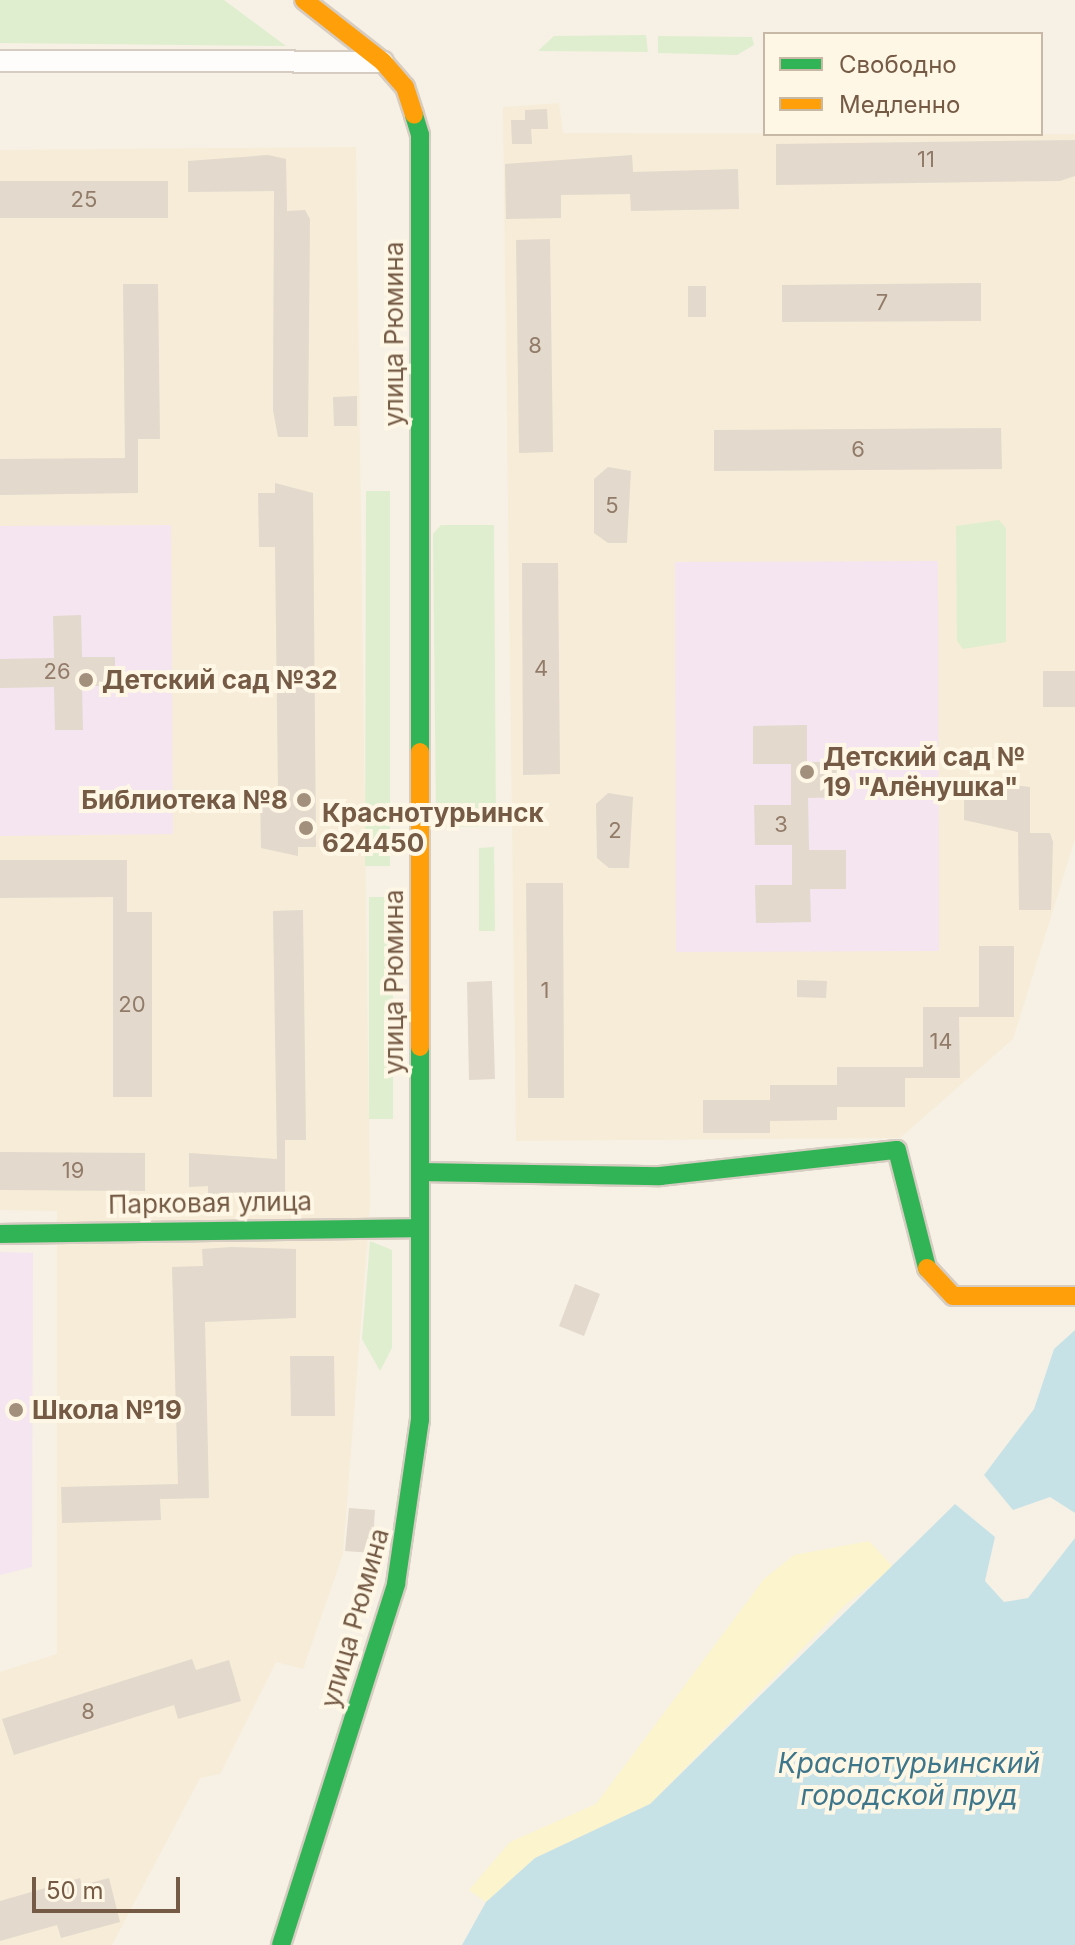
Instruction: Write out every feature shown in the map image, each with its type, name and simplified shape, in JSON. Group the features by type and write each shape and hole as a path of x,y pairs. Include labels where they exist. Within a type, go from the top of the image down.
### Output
{"main road":[{"name":"улица Рюмина","path":"281,1945 396,1584 412,1509 420,1228 420,135 405,87 383,62 304,0"},
{"path":"420,1172 660,1176 897,1150 917,1247 933,1283 953,1296 1075,1296"},
{"name":"Парковая улица","path":"0,1234 420,1228"}],"street":[{"path":"0,61 383,62"}],"shaded area":[{"path":"559,103 563,133 763,133 763,136 1075,134 1075,839 1013,1039 900,1138 516,1141 503,107"},
{"path":"356,147 370,1205 343,1554 303,1669 276,1662 220,1774 200,1778 112,1945 0,1945 0,1672 57,1654 57,1211 0,1210 0,150"},
{"name":"Детский сад №32","path":"171,525 173,834 0,836 0,526"},
{"name":"Детский сад № 19 \"Алёнушка\"","path":"938,561 939,951 676,952 675,562"},
{"name":"Школа №19","path":"0,1252 33,1253 32,1567 0,1575"}],"green space":[{"path":"0,0 224,0 286,46 0,43"},
{"path":"646,35 648,52 538,51 554,36"},
{"path":"658,36 752,37 754,45 737,55 658,53"},
{"path":"366,491 390,491 390,866 365,866"},
{"path":"999,520 1006,528 1006,642 963,649 957,641 956,526"},
{"path":"441,525 494,525 496,826 447,827 436,818 433,534"},
{"path":"494,847 495,931 479,931 479,848"},
{"path":"369,897 393,897 393,1119 369,1119"},
{"path":"370,1241 392,1250 392,1348 380,1371 362,1339"}],"sand":[{"path":"869,1541 893,1567 844,1606 650,1804 535,1858 486,1902 469,1890 510,1842 596,1804 764,1579 794,1555"}],"water":[{"path":"1075,1330 1075,1513 1050,1497 1013,1510 984,1475 1034,1409 1054,1349"},
{"name":"Краснотурьинский городской пруд","path":"955,1504 995,1537 985,1581 1004,1602 1028,1598 1075,1538 1075,1945 462,1945 486,1902 535,1858 650,1804"}],"building":[{"path":"547,109 548,129 531,129 532,144 512,144 511,120 525,120 525,110"},
{"path":"1075,140 1075,176 1060,181 776,185 776,144"},
{"path":"268,155 286,159 287,211 305,210 310,219 308,437 278,437 273,410 274,191 188,192 188,161"},
{"path":"632,155 633,172 738,169 739,209 631,211 630,194 561,195 561,218 506,219 505,164"},
{"path":"0,181 168,181 168,218 0,218"},
{"path":"550,239 553,452 519,453 516,240"},
{"path":"981,283 981,321 782,322 782,285"},
{"path":"123,284 158,284 160,439 138,439 138,493 0,495 0,459 125,458"},
{"path":"688,286 706,286 706,317 688,317"},
{"path":"357,396 357,426 334,426 333,397"},
{"path":"1001,428 1002,469 714,471 714,430"},
{"path":"608,467 631,471 627,543 608,543 594,533 594,479"},
{"path":"275,483 313,493 316,847 298,847 298,856 261,848 260,792 278,792 275,547 259,547 258,493 275,493"},
{"path":"522,563 558,563 560,774 523,775"},
{"path":"81,615 82,657 115,657 115,686 82,686 83,730 55,730 54,687 0,688 0,659 54,658 53,616"},
{"path":"1043,671 1075,671 1075,707 1043,707"},
{"path":"807,725 807,762 845,762 846,797 808,798 809,850 846,850 846,889 810,889 811,922 756,923 755,885 792,885 792,845 755,845 754,805 791,805 791,764 753,764 753,726"},
{"path":"1030,787 1030,833 1050,833 1053,842 1051,910 1019,910 1018,832 964,820 964,788"},
{"path":"608,793 633,797 629,868 609,868 597,858 596,804"},
{"path":"0,860 127,860 127,912 152,912 152,1097 113,1097 113,897 0,898"},
{"path":"526,883 563,883 564,1098 528,1098"},
{"path":"303,910 306,1140 285,1140 285,1192 208,1194 208,1186 189,1187 189,1153 277,1159 273,911"},
{"path":"979,946 1014,946 1014,1017 959,1017 960,1078 905,1078 905,1107 837,1107 837,1120 770,1121 770,1133 703,1133 703,1100 770,1100 770,1085 837,1085 837,1067 923,1067 923,1007 979,1007"},
{"path":"797,980 827,981 826,998 797,997"},
{"path":"492,981 495,1079 469,1080 467,982"},
{"path":"0,1152 145,1153 145,1191 0,1190"},
{"path":"202,1249 296,1249 296,1318 205,1322 209,1498 160,1499 161,1520 62,1523 61,1487 178,1484 172,1267 203,1266"},
{"path":"575,1284 600,1294 584,1336 559,1326"},
{"path":"290,1356 334,1356 335,1416 291,1416"},
{"path":"349,1508 375,1510 372,1553 345,1551"},
{"path":"192,1659 196,1670 229,1660 241,1701 178,1719 174,1705 14,1755 2,1719"},
{"path":"80,1878 82,1885 109,1878 120,1922 61,1938 57,1925 0,1941 0,1901"}],"traffic: fast":[{"path":"414,115 420,135 420,752"},
{"path":"281,1945 396,1584 420,1420 420,1047"},
{"path":"420,1172 660,1176 897,1150 927,1268"},
{"path":"0,1234 420,1228"}],"traffic: slow":[{"path":"304,0 383,62 405,87 414,115"},
{"path":"420,752 420,1047"},
{"path":"927,1268 953,1296 1075,1296"}],"place":[{"name":"Детский сад №32","path":"86,680"},
{"name":"Детский сад № 19 \"Алёнушка\"","path":"807,772"},
{"name":"Библиотека №8","path":"304,800"},
{"name":"Краснотурьинск 624450","path":"306,828"},
{"name":"Школа №19","path":"16,1410"}]}
